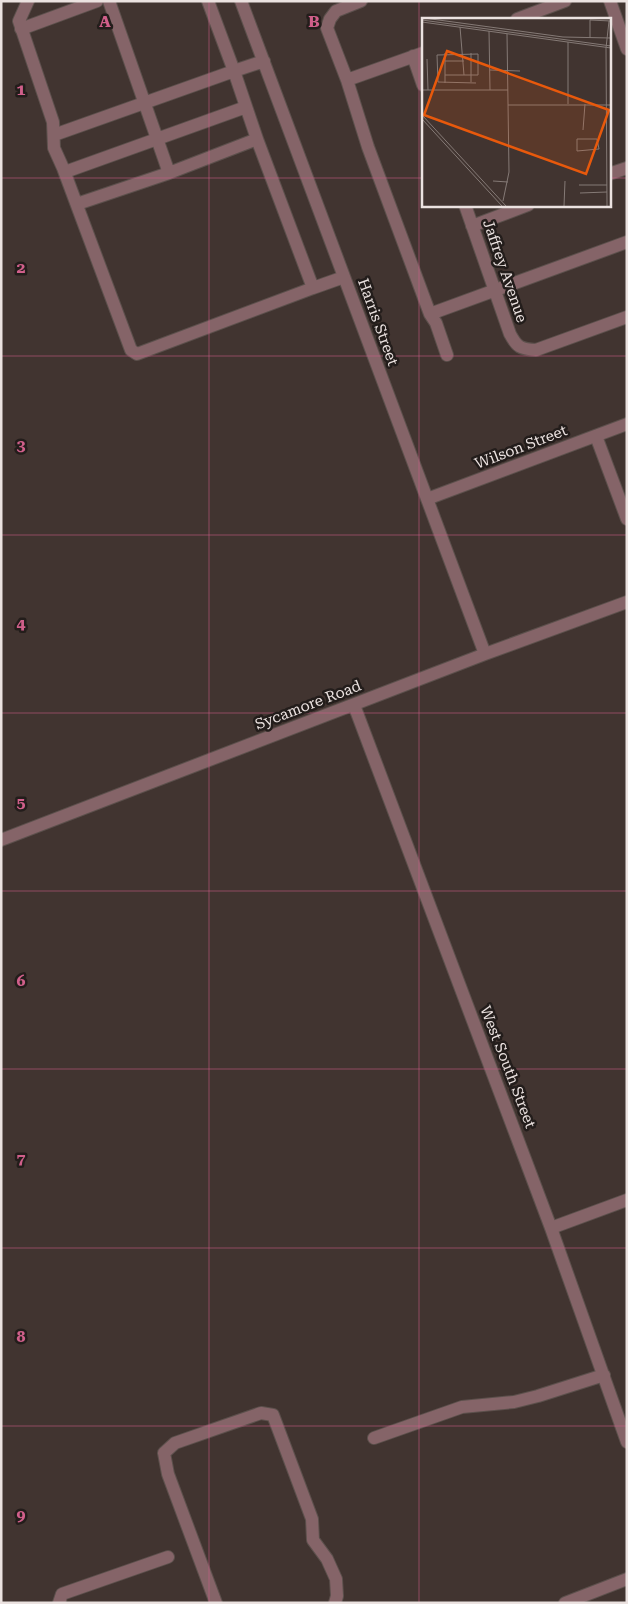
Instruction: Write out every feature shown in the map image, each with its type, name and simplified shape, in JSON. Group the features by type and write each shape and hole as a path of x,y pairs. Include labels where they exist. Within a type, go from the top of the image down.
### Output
{"street":[{"path":"28,1 19,21 53,122 54,148 77,204 131,350 137,354 344,277"},
{"path":"21,29 97,1"},
{"path":"109,1 170,173"},
{"path":"208,1 313,288"},
{"name":"Harris Street","path":"241,1 485,654"},
{"path":"361,1 336,10 330,19 328,28 368,147 447,355"},
{"path":"522,18 538,15 565,1"},
{"path":"610,1 627,49"},
{"path":"347,80 418,54 422,78"},
{"path":"54,135 264,61"},
{"path":"64,172 246,107"},
{"path":"77,204 170,173 257,139"},
{"path":"610,174 627,168"},
{"name":"Jaffrey Avenue","path":"465,206 510,334 517,346 526,350 536,350 627,317"},
{"path":"472,226 525,206"},
{"path":"430,314 627,242"},
{"name":"Wilson Street","path":"427,499 627,424"},
{"path":"596,436 627,519"},
{"name":"Sycamore Road","path":"1,840 485,654 627,602"},
{"name":"West South Street","path":"354,705 551,1228 627,1442"},
{"path":"551,1228 627,1200"},
{"path":"374,1438 462,1407 514,1402 604,1376"},
{"path":"216,1603 168,1474 164,1453 174,1443 261,1413 273,1415 312,1519 313,1540 327,1559 336,1579 335,1603"},
{"path":"58,1603 62,1594 168,1557"},
{"path":"565,1603 627,1579"}]}
